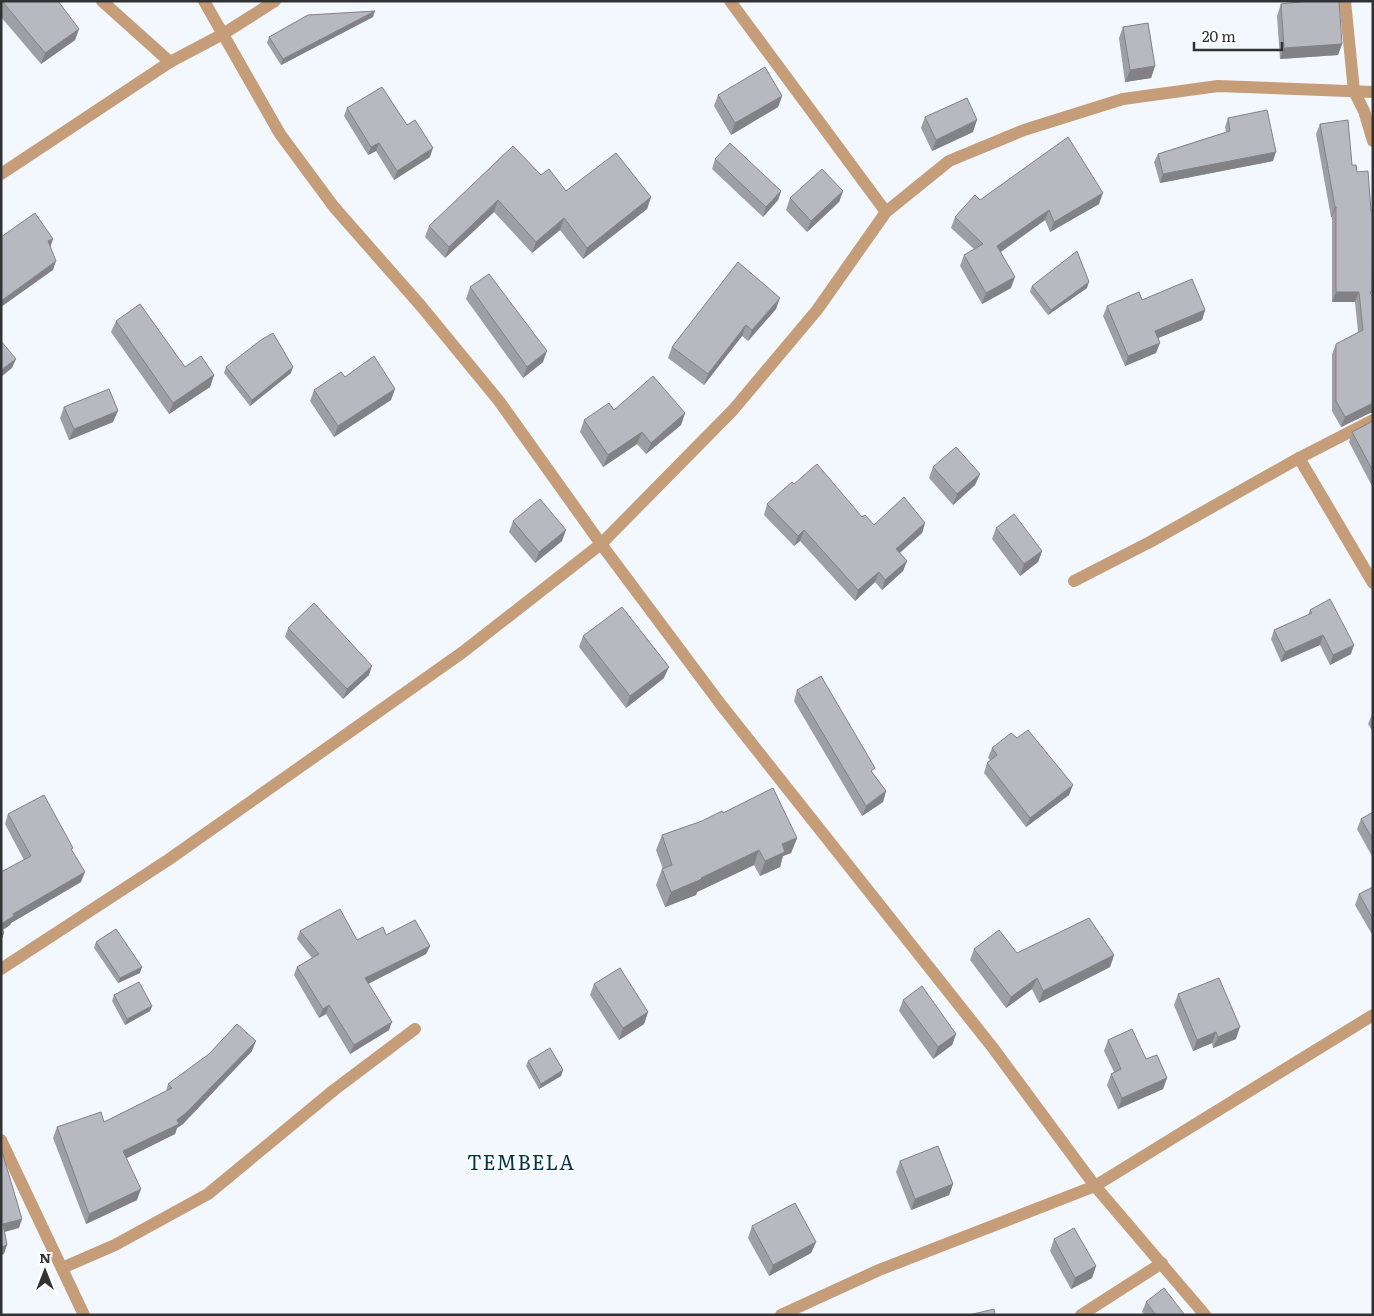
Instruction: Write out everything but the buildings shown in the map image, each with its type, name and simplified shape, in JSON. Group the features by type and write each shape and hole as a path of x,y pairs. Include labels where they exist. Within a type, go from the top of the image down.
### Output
{"street":[{"path":"102,1 170,62"},
{"path":"204,1 280,134 334,207 421,306 499,401 600,544 728,714 993,1048 1095,1186 1205,1315"},
{"path":"1,174 170,62 223,34 275,1"},
{"path":"730,1 886,212"},
{"path":"1345,1 1354,91 1364,111 1373,141"},
{"path":"1,970 168,860 463,652 600,544 733,410 817,310 886,212 949,162 1024,130 1124,99 1218,86 1373,92"},
{"path":"1074,581 1166,534 1299,458 1373,420"},
{"path":"1299,458 1373,583"},
{"path":"781,1315 879,1270 1095,1186 1373,1015"},
{"path":"62,1268 115,1245 208,1194 334,1090 415,1029"},
{"path":"1,1140 84,1315"},
{"path":"1081,1315 1162,1263"}],"district":[{"name":"TEMBELA","path":"521,1161"}]}
